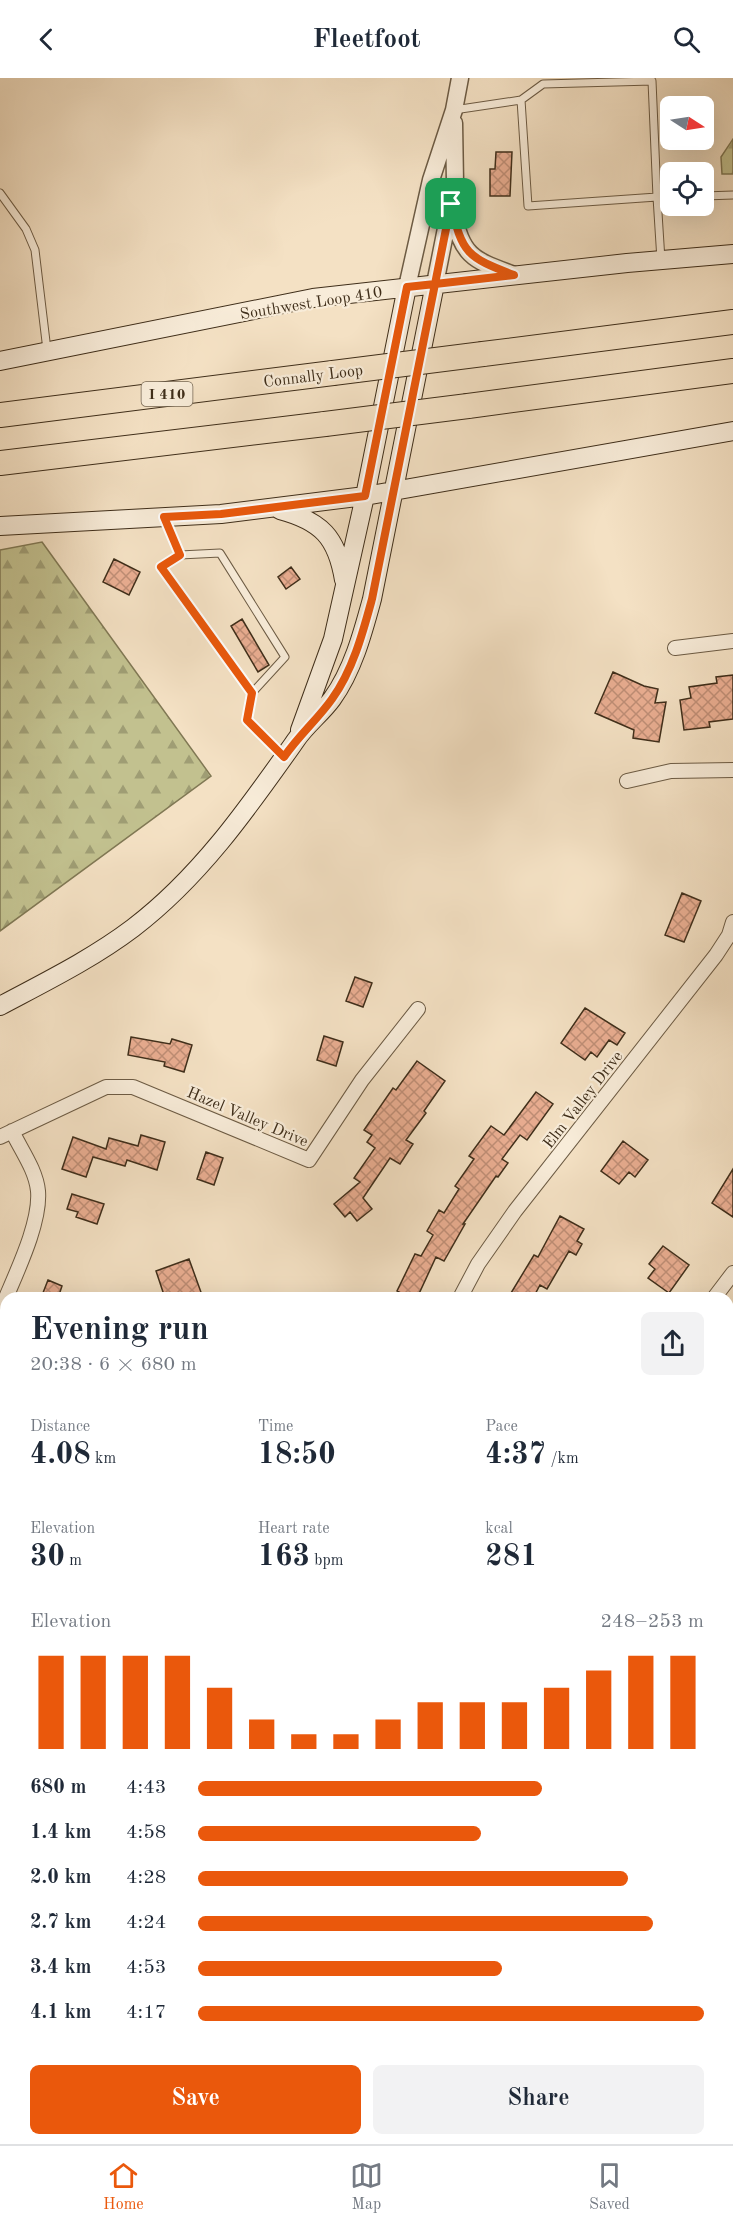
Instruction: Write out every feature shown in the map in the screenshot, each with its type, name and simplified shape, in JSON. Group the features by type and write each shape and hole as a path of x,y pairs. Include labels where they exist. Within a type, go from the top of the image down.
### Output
{"highway":[{"name":"Connally Loop","path":"0,415 733,322"},
{"path":"0,463 733,371"}],"main road":[{"name":"Southwest Loop 410","path":"0,361 313,298 514,275 733,254"},
{"path":"0,1006 100,950 133,928 160,904 205,861 227,835 297,737 332,699 362,635 372,599 435,284"},
{"path":"297,737 333,639 365,496 407,287"},
{"path":"0,526 221,514 365,496 733,430"},
{"path":"272,507 302,516 315,522 324,531 333,543 341,562 345,589"}],"street":[{"path":"407,287 431,180 454,110 460,78"},
{"path":"435,284 455,183 454,110"},
{"path":"451,204 457,231 466,249 482,263 514,275"},
{"path":"675,648 733,641"},
{"path":"627,781 671,771 733,770"},
{"name":"Elm Valley Drive","path":"463,1292 478,1264 515,1211 716,955 729,935 733,922"},
{"name":"Hazel Valley Drive","path":"6,1134 106,1087 133,1087 309,1160 362,1080 418,1009"},
{"path":"6,1134 31,1168 38,1190 37,1211 31,1233 8,1292"},
{"path":"719,1292 733,1273"}],"lane":[{"path":"454,110 521,100 543,84 652,81 661,260"},
{"path":"521,100 528,206 657,197"},
{"path":"0,193 26,229 34,250 47,352"},
{"path":"714,196 733,195"},
{"path":"164,517 180,555"},
{"path":"252,693 161,567 180,555 220,553 285,657 252,693 247,720 284,757"}],"green space":[{"path":"733,139 733,174 722,174 721,157"},
{"path":"42,542 211,776 0,931 0,550"}],"building":[{"path":"496,152 512,152 510,196 490,196 490,169 495,169"},
{"path":"114,559 140,572 129,595 103,582"},
{"path":"291,567 300,579 286,589 278,577"},
{"path":"242,619 269,665 258,672 231,626"},
{"path":"613,672 644,686 658,689 655,703 666,702 659,742 633,738 634,730 595,713"},
{"path":"733,675 733,719 709,722 710,727 684,730 680,700 691,698 689,687 717,683 716,677"},
{"path":"682,893 701,901 684,942 665,935"},
{"path":"355,977 372,983 363,1007 346,1001"},
{"path":"585,1008 625,1033 617,1045 609,1040 597,1057 591,1052 585,1060 561,1043"},
{"path":"324,1036 343,1042 336,1066 317,1060"},
{"path":"131,1037 170,1044 172,1039 192,1045 184,1072 164,1066 165,1062 128,1055"},
{"path":"417,1061 445,1081 406,1140 413,1144 400,1164 390,1158 363,1198 372,1209 357,1221 350,1212 345,1217 334,1204 360,1182 354,1178 375,1148 367,1142 372,1135 364,1130 393,1088 396,1090"},
{"path":"536,1092 553,1104 527,1140 520,1135 502,1159 508,1163 498,1177 496,1176 463,1224 465,1224 444,1261 436,1257 420,1292 397,1291 415,1254 421,1256 433,1235 427,1231 439,1210 444,1213 459,1189 455,1186 474,1159 469,1156 491,1126 504,1135"},
{"path":"141,1135 165,1142 157,1170 127,1160 125,1166 93,1157 86,1177 62,1169 73,1137 106,1149 109,1138 138,1146"},
{"path":"623,1141 648,1160 635,1177 629,1172 619,1184 601,1171"},
{"path":"206,1152 223,1158 214,1185 197,1179"},
{"path":"733,1169 733,1217 712,1203"},
{"path":"72,1194 104,1204 97,1224 76,1217 78,1212 67,1209"},
{"path":"560,1216 584,1229 577,1241 582,1244 576,1255 569,1251 547,1289 540,1285 536,1292 512,1292 534,1255 538,1257"},
{"path":"663,1246 689,1265 668,1292 648,1278 655,1269 649,1264"},
{"path":"189,1259 201,1292 163,1292 156,1271"},
{"path":"48,1280 62,1286 60,1292 43,1292"}],"route":[{"path":"451,204 435,284 407,287 365,496 221,514 164,517 180,555 161,567 252,693 247,720 284,757 297,737 332,699 362,635 372,599 435,284 514,275 473,258 460,239 451,204"}]}
